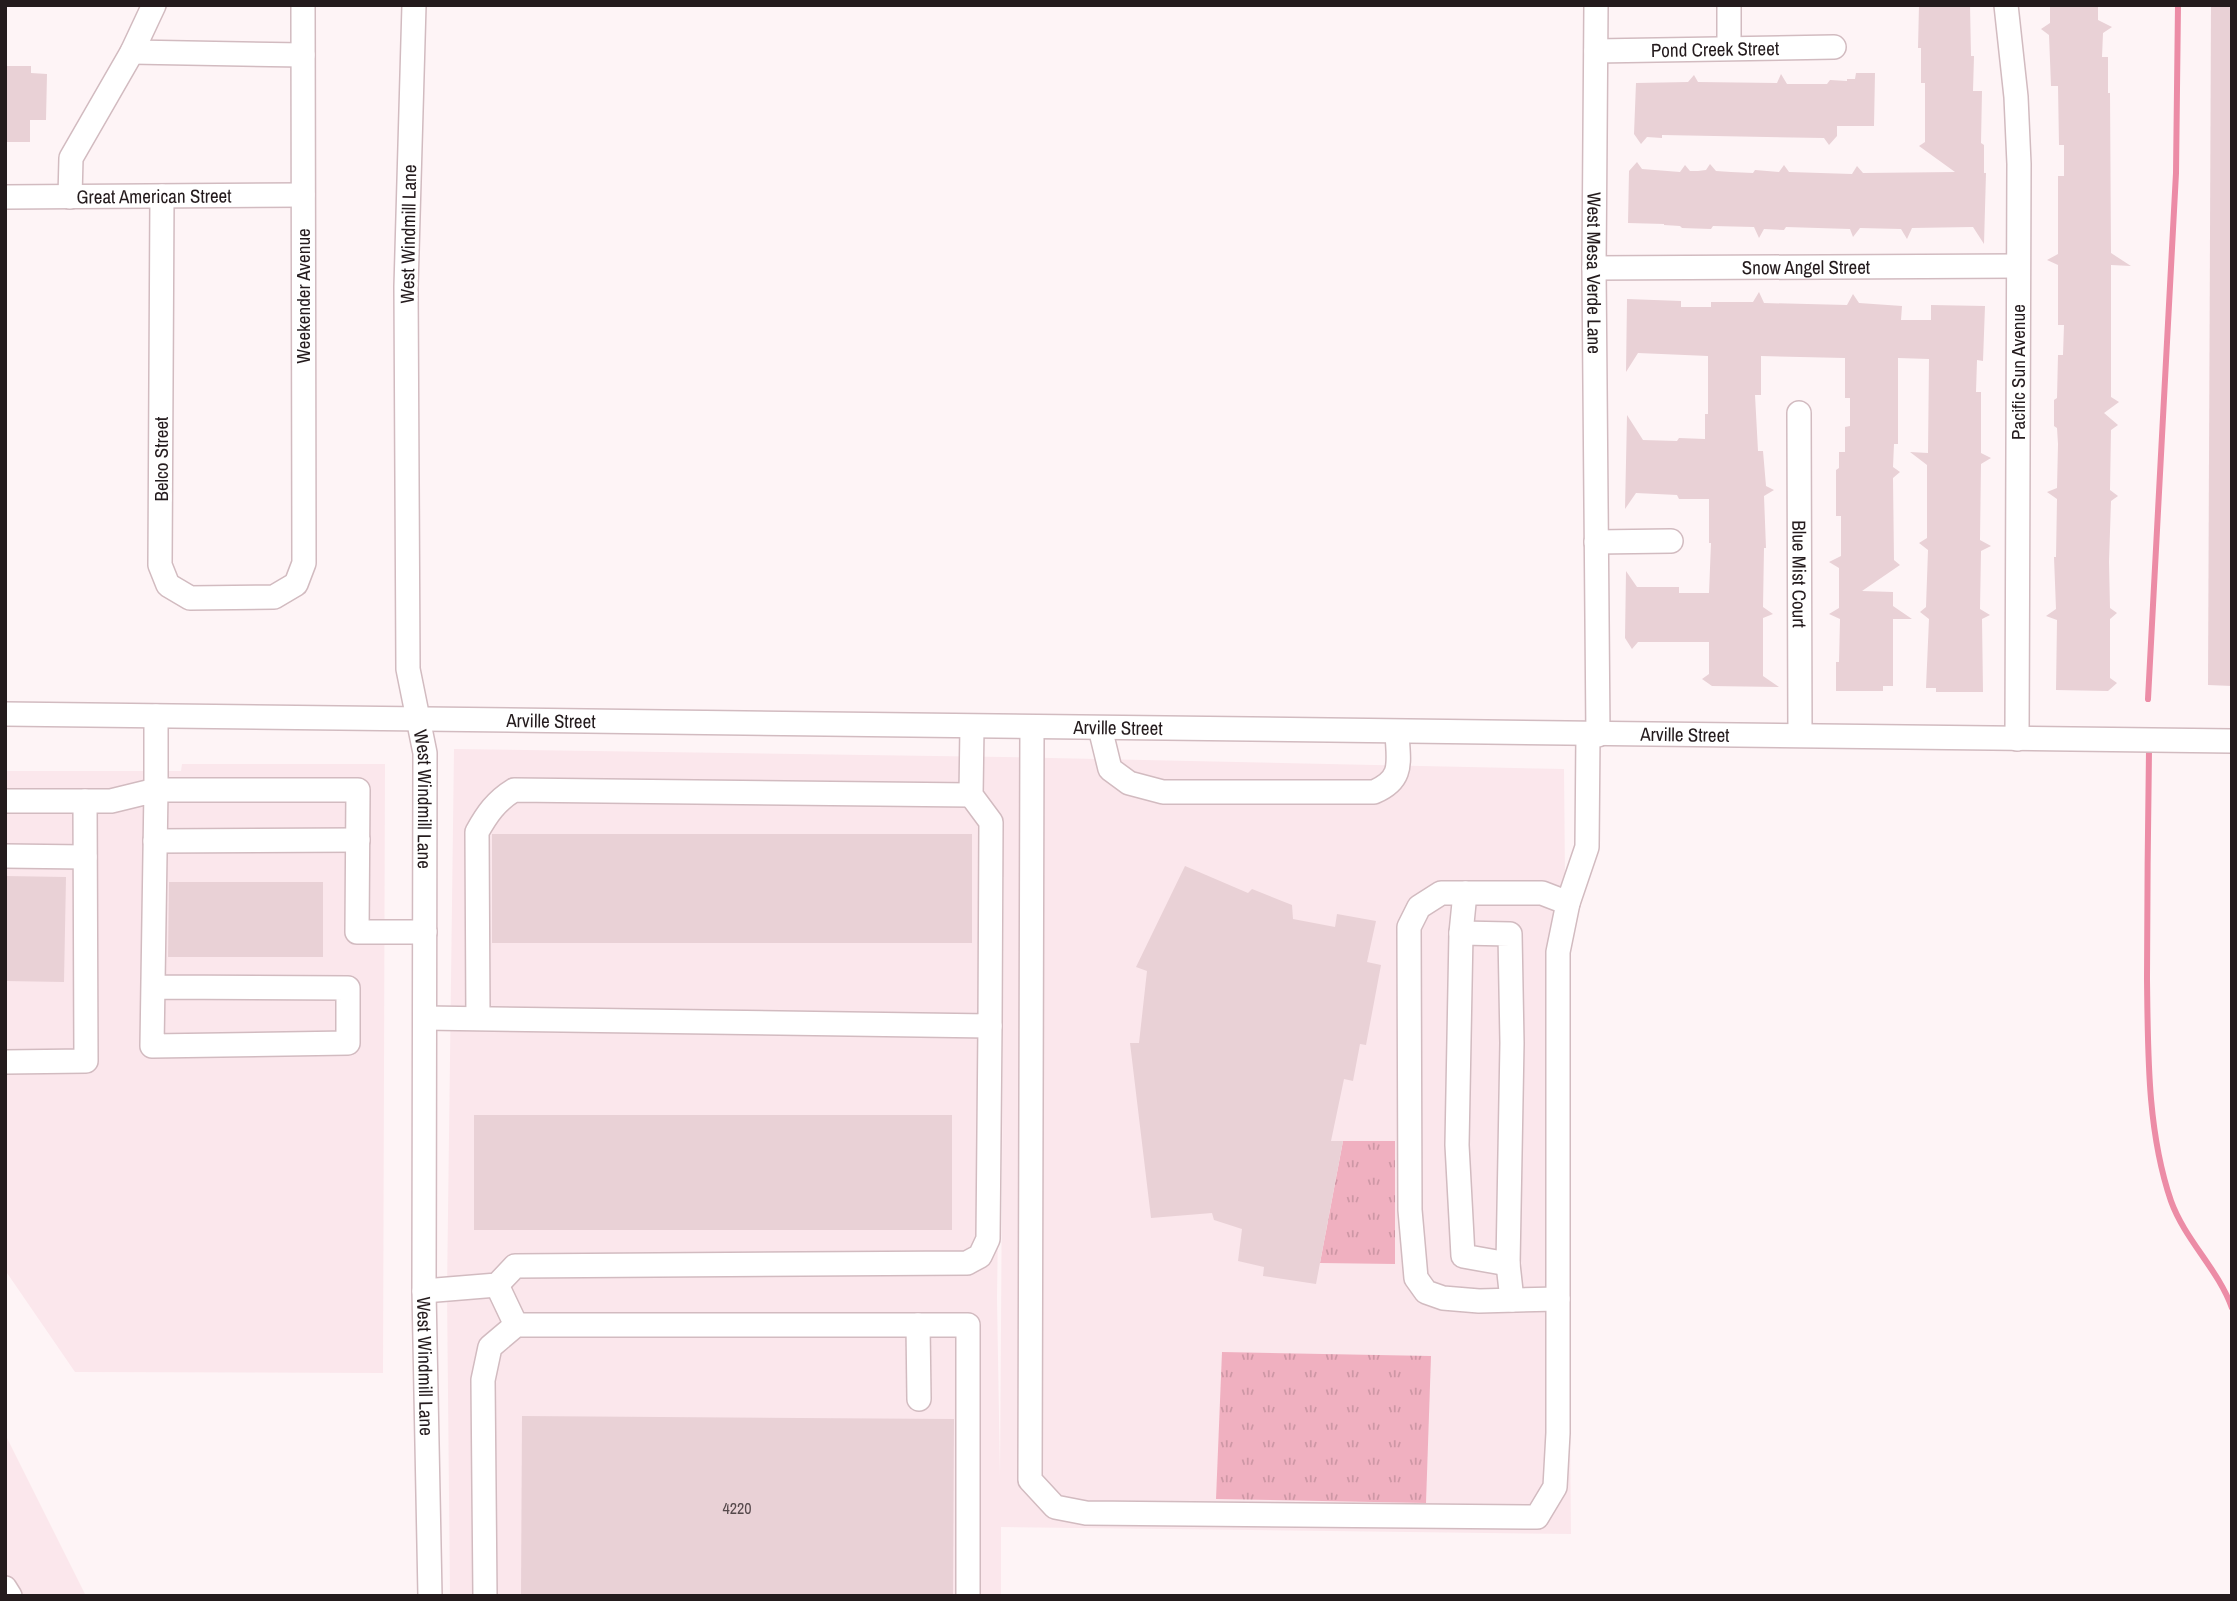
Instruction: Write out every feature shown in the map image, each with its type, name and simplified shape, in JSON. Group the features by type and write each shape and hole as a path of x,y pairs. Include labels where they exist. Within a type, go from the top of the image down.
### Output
{"street":[{"path":"71,197 71,158 132,52 154,5"},
{"name":"Weekender Avenue","path":"296,584 304,563 303,5"},
{"name":"West Windmill Lane","path":"414,5 406,301 408,669 425,753 424,1291 430,1596"},
{"name":"West Mesa Verde Lane","path":"1032,727 1030,1480 1055,1507 1086,1513 1537,1517 1555,1487 1558,1433 1558,952 1568,903 1587,847 1593,735 1596,542 1596,5"},
{"path":"1729,5 1729,48"},
{"name":"Pacific Sun Avenue","path":"2006,5 2019,150 2017,739"},
{"name":"Pond Creek Street","path":"1596,51 1834,47"},
{"path":"132,52 303,55"},
{"name":"Great American Street","path":"5,197 303,195"},
{"name":"Belco Street","path":"162,196 160,565 168,585 190,598 274,597 296,584"},
{"name":"Snow Angel Street","path":"1594,268 2018,266"},
{"name":"Blue Mist Court","path":"1798,413 1800,735"},
{"path":"1596,542 1671,541"},
{"name":"Arville Street","path":"5,714 2232,741"},
{"path":"153,987 348,988 348,1043 152,1046 156,716"},
{"path":"424,1291 497,1285 515,1266 967,1263 981,1256 988,1240 991,822 971,795 972,727"},
{"path":"1100,728 1110,769 1129,783 1163,792 1374,792 1389,786 1397,772 1397,732"},
{"path":"5,801 111,801 156,790 358,790 357,932 425,932"},
{"path":"478,1018 477,832 488,812 502,797 514,790 971,795"},
{"path":"5,1062 86,1061 85,801"},
{"path":"155,841 358,839"},
{"path":"5,856 85,857"},
{"path":"1558,1299 1443,1298 1426,1293 1416,1278 1410,1210 1409,927 1419,907 1441,893 1542,893 1568,903"},
{"path":"1465,893 1461,933 1457,1145 1462,1256 1508,1264"},
{"path":"1461,933 1510,934 1512,1043 1508,1264 1512,1300"},
{"path":"425,1018 990,1026"},
{"path":"497,1285 516,1325"},
{"path":"485,1596 483,1380 490,1347 516,1325 968,1325 968,1596"},
{"path":"918,1325 919,1399"},
{"path":"5,1588 9,1596"}],"shaded area":[{"path":"454,749 1564,769 1571,1534 1001,1527 1001,1596 450,1596 447,1291","holes":["1004,877 1000,1477 997,1298"]},
{"path":"182,764 385,764 383,1373 75,1372 5,1270 5,771 181,771"},
{"path":"5,1434 86,1596 5,1596"}],"green space":[{"path":"1343,1141 1395,1141 1395,1264 1320,1263"},
{"path":"1222,1352 1431,1356 1426,1503 1216,1499"}],"building":[{"path":"1919,5 1970,5 1971,56 1974,56 1973,91 1982,91 1981,143 1984,145 1986,173 1984,244 1973,227 1912,228 1907,239 1901,229 1860,228 1853,237 1850,229 1786,227 1784,230 1764,229 1759,238 1754,227 1713,226 1711,229 1628,223 1629,171 1637,162 1642,169 1680,172 1685,165 1690,171 1698,171 1706,170 1710,164 1716,171 1753,173 1755,170 1779,172 1784,165 1789,172 1852,174 1857,166 1863,173 1955,172 1919,146 1925,142 1925,83 1921,83 1921,48 1918,48"},
{"path":"2050,5 2098,5 2098,20 2112,27 2103,33 2102,57 2108,57 2110,93 2111,253 2131,266 2111,265 2111,397 2119,402 2104,413 2118,425 2111,430 2110,490 2118,496 2111,501 2109,562 2110,608 2117,613 2110,619 2110,678 2117,683 2108,691 2056,690 2057,620 2046,616 2056,609 2054,557 2057,499 2047,492 2057,488 2058,444 2057,428 2054,426 2054,400 2057,398 2058,355 2063,355 2064,325 2058,325 2058,265 2047,260 2058,254 2058,176 2064,176 2064,145 2059,145 2058,86 2051,86 2049,35 2041,29 2050,23"},
{"path":"2211,7 2232,7 2232,686 2208,685"},
{"path":"5,66 31,66 31,73 47,74 46,120 30,120 30,142 5,142"},
{"path":"1856,73 1875,73 1874,126 1837,126 1837,136 1829,145 1824,138 1662,135 1662,138 1647,137 1641,144 1634,134 1636,83 1688,82 1694,75 1698,82 1777,83 1781,74 1787,84 1827,84 1830,80 1855,79"},
{"path":"1759,292 1764,303 1847,305 1853,294 1859,303 1902,306 1901,320 1931,320 1931,305 1985,306 1983,361 1977,360 1976,392 1981,392 1981,453 1991,458 1981,464 1980,540 1991,546 1981,551 1980,609 1990,615 1982,619 1983,692 1936,692 1936,688 1926,688 1929,619 1920,612 1926,607 1928,550 1919,543 1927,538 1927,465 1910,452 1928,453 1929,359 1898,358 1898,444 1894,444 1893,467 1900,472 1893,478 1894,560 1900,565 1862,591 1893,592 1893,606 1912,619 1893,619 1893,686 1883,686 1883,691 1836,691 1840,619 1829,614 1839,608 1839,568 1829,562 1841,556 1841,516 1836,516 1836,470 1839,468 1839,452 1845,452 1845,427 1850,426 1850,398 1845,398 1845,358 1761,356 1761,395 1755,395 1758,451 1763,451 1766,486 1774,490 1764,496 1766,548 1763,607 1773,614 1763,618 1763,676 1779,687 1712,686 1702,679 1709,674 1709,642 1638,642 1632,649 1625,638 1626,571 1637,587 1679,587 1679,593 1709,593 1711,543 1709,499 1679,499 1677,495 1636,493 1625,509 1627,415 1643,440 1677,441 1679,438 1705,439 1705,414 1708,414 1708,356 1638,353 1626,372 1627,299 1681,301 1681,307 1711,307 1711,302 1753,302"},
{"path":"492,834 972,834 972,943 492,943"},
{"path":"1185,866 1248,893 1252,889 1292,905 1293,919 1335,927 1337,914 1376,921 1367,962 1381,965 1366,1045 1360,1044 1353,1081 1344,1079 1331,1141 1343,1141 1316,1284 1263,1276 1264,1267 1238,1261 1242,1229 1214,1220 1212,1213 1151,1218 1130,1043 1139,1043 1147,971 1136,967"},
{"path":"5,876 66,877 64,982 5,981"},
{"path":"169,882 323,882 323,957 168,957"},
{"path":"474,1115 952,1115 952,1230 474,1230"},
{"path":"522,1416 954,1419 953,1596 521,1596"}],"waterway":[{"path":"2148,699 2176,173 2178,5"},
{"path":"2149,750 2147,979 2150,1091 2157,1147 2177,1215 2219,1280 2232,1308"}]}
